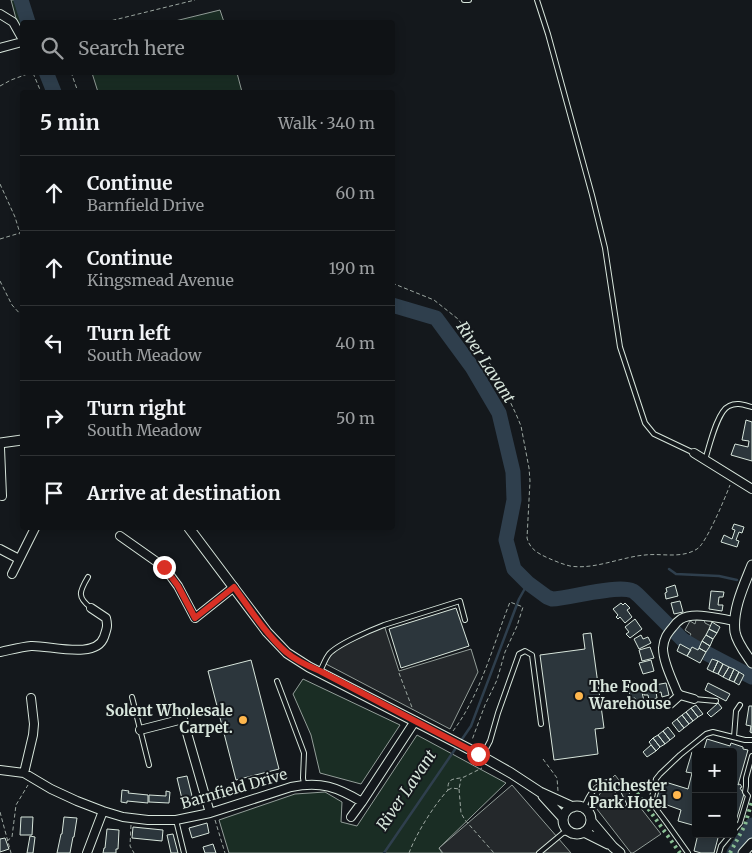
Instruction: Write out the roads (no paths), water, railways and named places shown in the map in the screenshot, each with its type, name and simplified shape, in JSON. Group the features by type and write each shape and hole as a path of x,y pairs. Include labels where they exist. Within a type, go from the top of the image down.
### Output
{"street":[{"path":"0,14 13,22 20,34"},
{"path":"0,48 20,43"},
{"path":"0,443 20,440"},
{"path":"0,448 2,496"},
{"path":"694,453 752,489"},
{"path":"12,574 34,530"},
{"path":"191,530 267,632 287,653 308,667 320,671 482,756 540,792 572,806 581,806 589,812 591,821 590,826 584,832 576,834 569,832 564,826 563,818 566,811 572,806"},
{"path":"120,536 164,567 178,586 195,618 234,587"},
{"path":"0,549 19,558"},
{"path":"752,565 739,601 735,621 735,633 752,663"},
{"path":"0,652 32,646 78,650 92,648 103,641 108,626 106,618 91,608"},
{"path":"694,698 680,695 677,692 664,656 663,648 666,634 682,618 705,616 735,621"},
{"path":"670,704 680,695"},
{"path":"24,773 33,735 34,724 31,698"},
{"path":"140,730 183,719 211,812"},
{"path":"351,817 416,722"},
{"name":"Barnfield Drive","path":"0,770 24,773 51,789 103,811 123,817 148,820 176,820 211,812 304,784 319,784 333,787 346,792 362,802"},
{"path":"540,792 563,818"},
{"path":"87,853 103,811"},
{"path":"591,821 617,850"},
{"path":"584,832 617,850"},
{"path":"743,853 752,843"}],"lane":[{"path":"464,0 469,0"},
{"path":"537,0 592,195 604,248 620,347 645,423 654,434 694,453"},
{"path":"705,460 717,423 724,409 735,404 752,407"},
{"path":"88,577 81,593 84,602 91,608"},
{"path":"320,671 327,657 335,649 384,624 460,601 465,620"},
{"path":"482,756 490,741 498,711 519,654 524,651 532,655 541,724"},
{"path":"277,681 304,753 304,784"},
{"path":"132,697 149,765"},
{"path":"694,698 716,701"},
{"path":"734,737 736,711 740,705"},
{"path":"688,853 650,802 656,779 680,755 706,734 713,732 752,740"},
{"path":"737,826 740,823 748,796 745,792 746,778 752,756"},
{"path":"584,808 588,797 602,784 608,782 615,786 624,804"},
{"path":"176,820 184,853"},
{"path":"539,853 563,833 569,832"},
{"path":"719,853 721,846 728,838"}],"waterway":[{"name":"River Lavant","path":"21,0 27,20"},
{"name":"River Lavant","path":"47,75 53,90"},
{"name":"River Lavant","path":"395,306 436,318 472,367 499,413 513,472 514,500 506,540 514,569 528,583 552,599 606,590 626,589 633,591 683,640 698,649"},
{"path":"669,569 676,574 719,576 737,580"},
{"name":"River Lavant","path":"384,853 471,726 519,599 528,583"},
{"name":"River Lavant","path":"706,653 752,677"},
{"name":"River Lavant","path":"734,853 752,825"}],"place":[{"name":"The Food Warehouse","path":"579,696"},
{"name":"Solent Wholesale Carpet.","path":"243,720"},
{"name":"Chichester Park Hotel","path":"677,795"}]}
